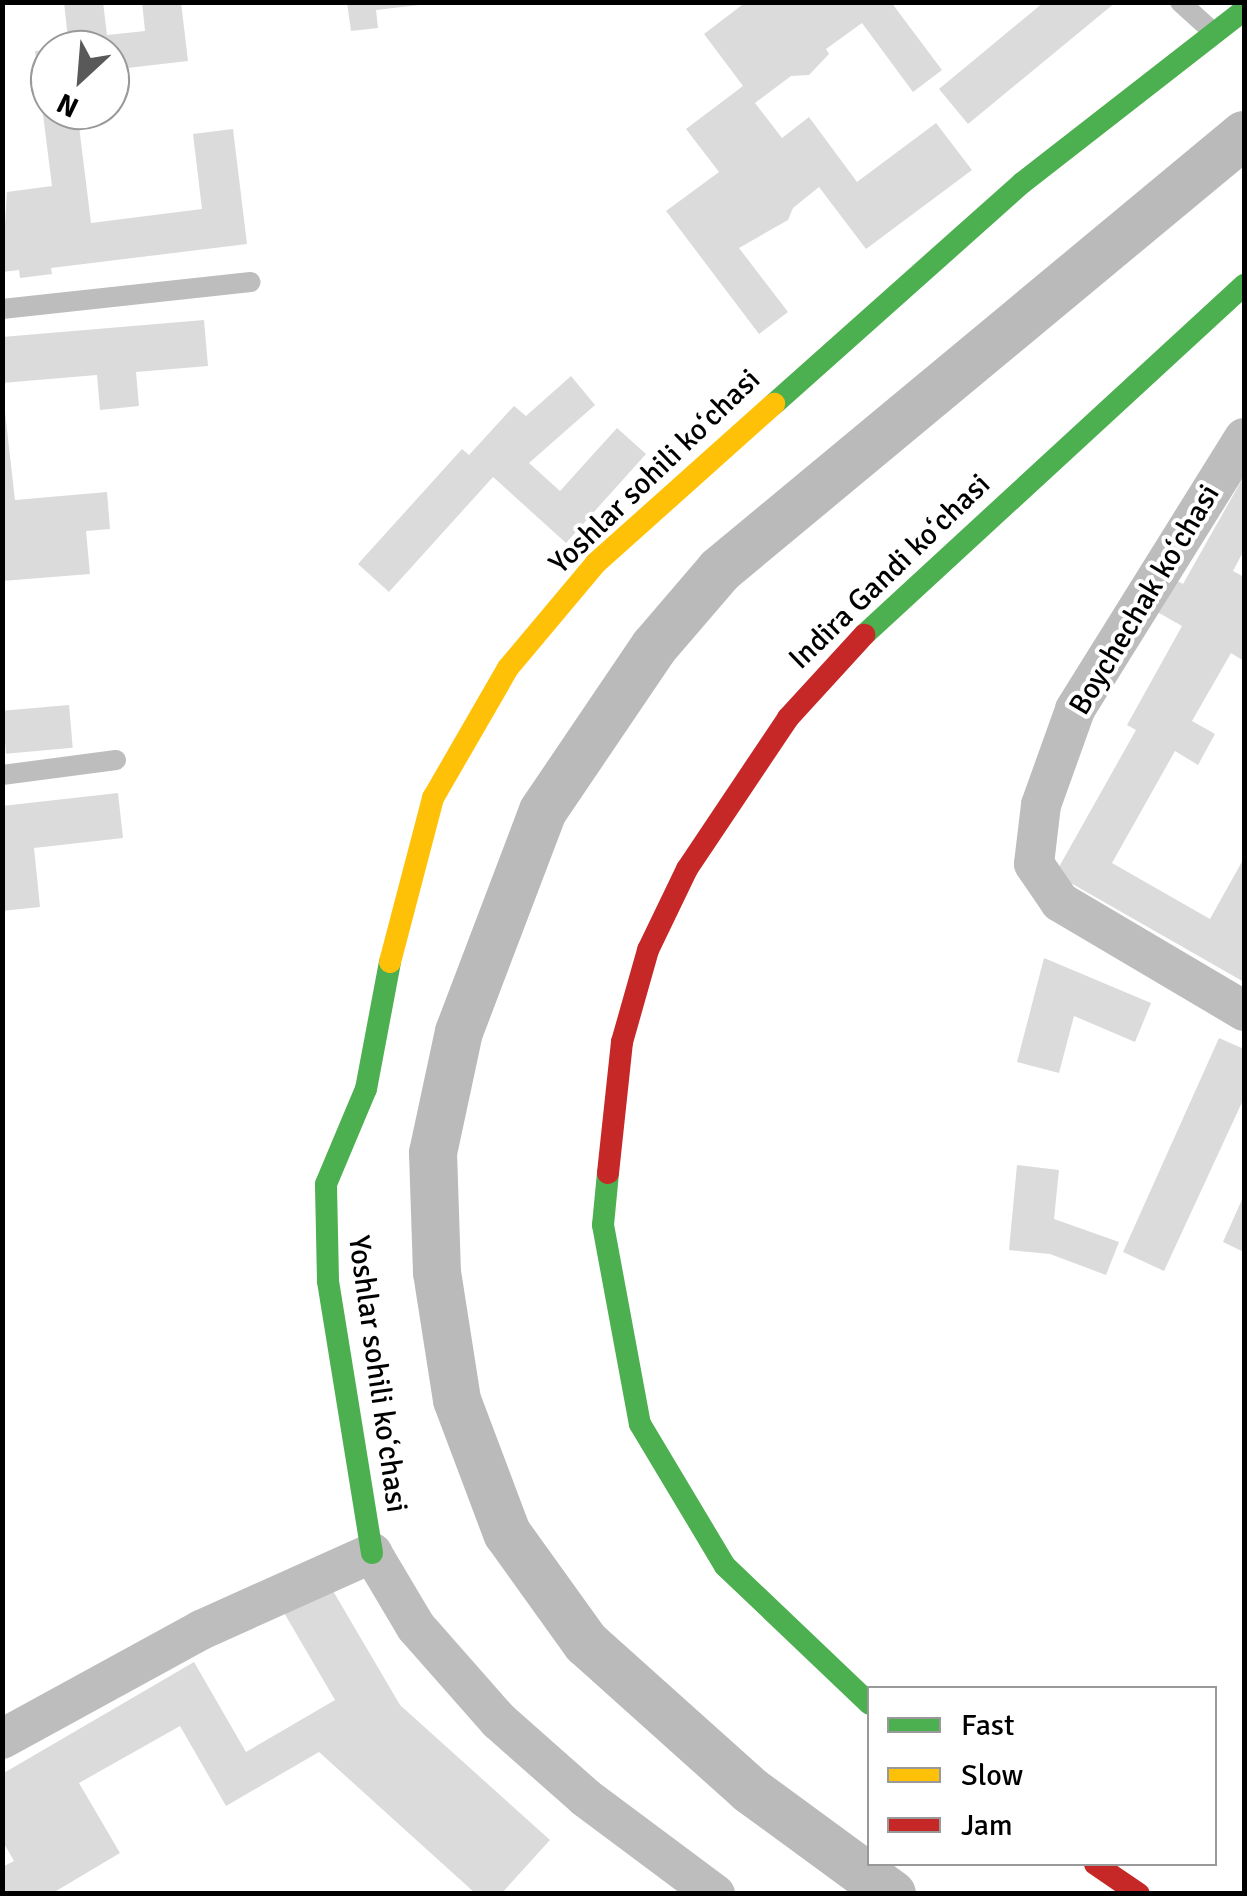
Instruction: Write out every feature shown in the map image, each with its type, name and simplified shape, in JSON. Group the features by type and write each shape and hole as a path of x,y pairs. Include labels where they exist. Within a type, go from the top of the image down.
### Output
{"street":[{"name":"Yoshlar sohili koʻchasi","path":"372,1553 328,1281 326,1184 366,1089 394,942 433,798 508,668 596,563 849,331 1022,183 1244,10"},
{"name":"Indira Gandi koʻchasi","path":"867,1701 726,1566 640,1424 603,1225 622,1042 648,950 687,869 788,718 902,594 1244,284"},
{"name":"Boychechak koʻchasi","path":"1244,438 1075,710 1041,805 1034,864 1060,902 1244,1011"},
{"path":"2,1740 201,1630 372,1553 416,1627 499,1722 586,1798 716,1894"},
{"path":"1098,1866 1139,1894"}],"lane":[{"path":"1180,2 1214,33"},
{"path":"2,308 251,282"},
{"path":"2,775 116,760"}],"building":[{"path":"64,2 103,2 106,30 67,30"},
{"path":"142,2 181,2 188,61 130,68 130,33 145,31"},
{"path":"347,2 419,5 376,10 378,28 351,31"},
{"path":"746,2 891,2 942,70 913,92 862,23 826,49 829,54 809,75 791,76 755,103 782,138 809,117 857,182 936,123 972,170 866,249 819,187 793,208 788,220 739,248 788,312 759,334 666,211 719,172 686,129 743,86 704,34"},
{"path":"1044,2 1116,2 968,124 939,89"},
{"path":"233,129 247,244 51,268 52,274 20,278 19,270 2,272 7,192 52,186 45,130 79,130 91,223 202,209 193,134"},
{"path":"204,320 208,366 136,372 139,406 100,410 97,375 2,383 2,337"},
{"path":"571,376 595,405 529,463 560,491 617,428 646,454 566,543 493,477 389,592 358,564 462,449 469,455 514,406 526,416"},
{"path":"2,386 15,500 107,492 110,529 86,531 90,574 2,581"},
{"path":"1244,476 1244,550 1233,571 1244,577 1244,661 1231,653 1192,721 1215,734 1198,765 1175,751 1112,863 1210,919 1244,858 1244,982 1055,874 1136,730 1127,725 1182,626 1152,609 1170,577 1183,584"},
{"path":"69,705 73,748 6,754 2,711"},
{"path":"118,793 123,838 34,848 40,907 2,911 2,806"},
{"path":"1044,958 1151,1003 1135,1042 1074,1016 1059,1073 1017,1062"},
{"path":"1219,1038 1244,1049 1244,1098 1164,1271 1123,1252"},
{"path":"1017,1165 1059,1170 1054,1219 1119,1242 1106,1275 1050,1254 1009,1250"},
{"path":"1244,1195 1244,1252 1223,1242"},
{"path":"329,1584 400,1705 550,1840 501,1894 476,1894 319,1752 226,1806 180,1726 79,1783 120,1853 51,1894 2,1894 2,1867 14,1861 2,1840 2,1774 194,1662 246,1752 335,1700 283,1611"}],"waterway":[{"path":"892,1894 750,1790 586,1643 507,1533 457,1400 437,1273 433,1153 459,1032 543,811 654,647 720,570 1244,135"}],"traffic: fast":[{"path":"774,404 1022,183 1244,10"},
{"path":"864,635 1244,285"},
{"path":"372,1553 328,1281 326,1184 366,1089 390,962"},
{"path":"608,1173 603,1225 640,1424 725,1566 867,1701"}],"traffic: slow":[{"path":"390,962 433,798 508,668 596,563 774,404"}],"traffic: jam":[{"path":"608,1173 622,1042 648,950 687,869 788,718 864,635"},
{"path":"1098,1866 1139,1894"}]}
